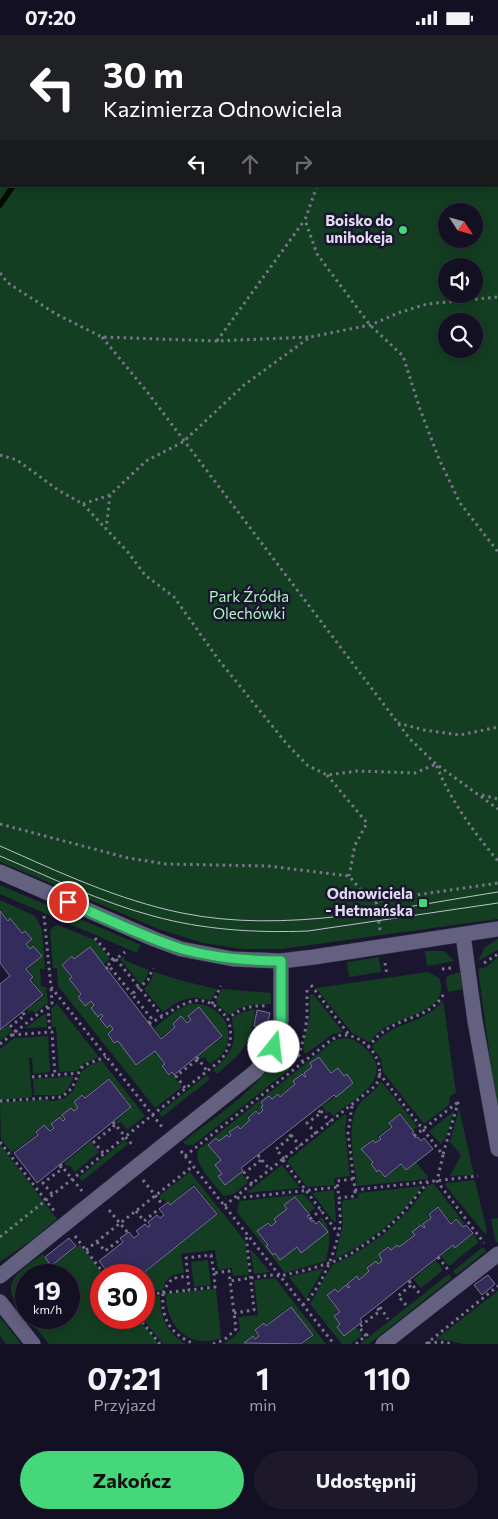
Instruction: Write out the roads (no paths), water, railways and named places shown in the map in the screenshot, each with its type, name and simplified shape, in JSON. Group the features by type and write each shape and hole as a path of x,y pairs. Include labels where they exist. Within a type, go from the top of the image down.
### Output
{"street":[{"path":"0,873 181,949 233,959 281,961 498,929"},
{"path":"463,935 475,1021 498,1149"},
{"path":"0,1276 256,1071 274,1047 281,1021 281,961"},
{"path":"383,1344 498,1254"},
{"path":"0,1303 33,1344"}],"waterway":[{"path":"0,205 12,187"}],"tram line":[{"path":"0,846 44,866 135,901 182,913 221,919 260,921 300,920 380,911 498,892"},
{"path":"0,856 114,904 172,921 230,929 308,931 498,903"}],"place":[{"name":"Boisko do unihokeja","path":"403,230"},
{"name":"Odnowiciela - Hetmańska","path":"423,903"}],"park label":[{"name":"Park Źródła Olechówki","path":"249,606"}]}
